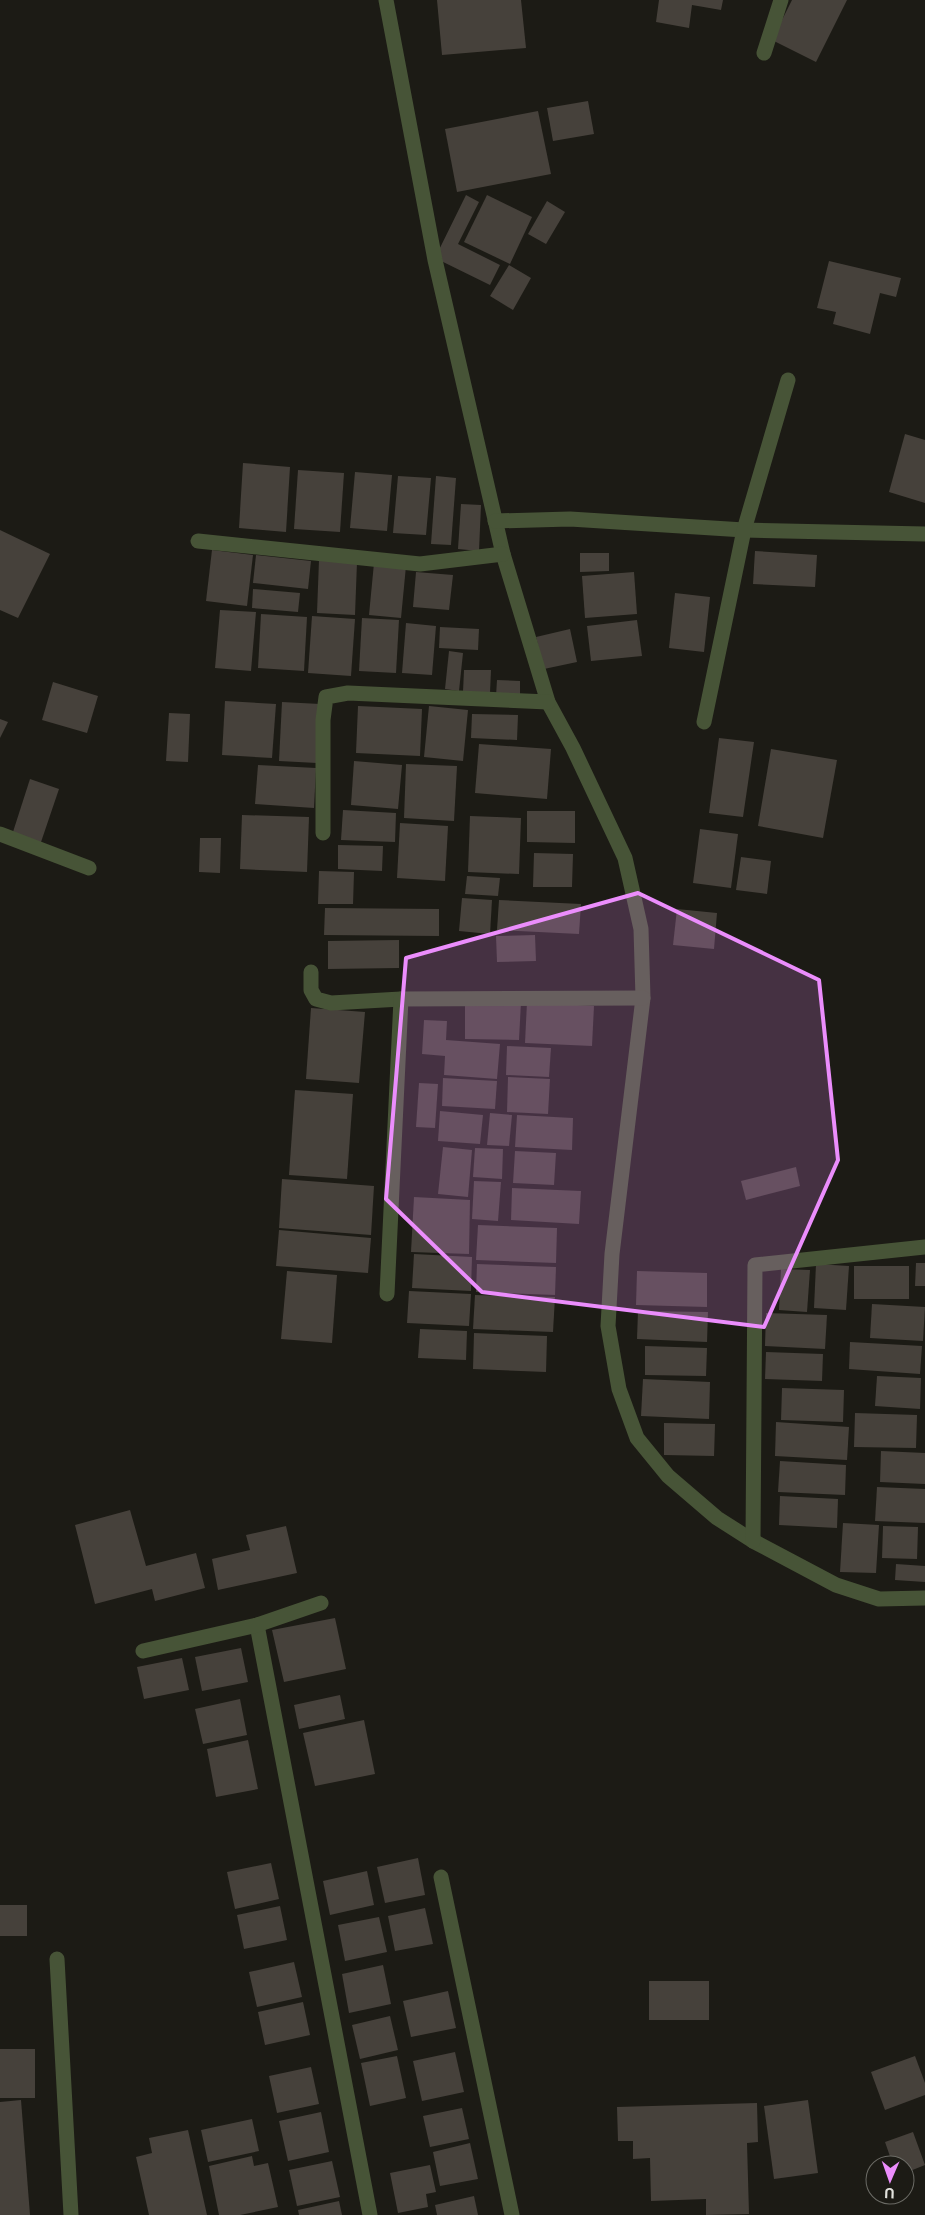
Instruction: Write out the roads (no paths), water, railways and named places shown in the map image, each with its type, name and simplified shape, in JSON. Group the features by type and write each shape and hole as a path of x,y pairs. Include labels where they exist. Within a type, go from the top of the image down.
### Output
{"street":[{"path":"386,0 435,260 503,554 548,702 573,748 625,858 640,928 643,998 612,1254 608,1326 619,1389 637,1438 668,1476 717,1518 753,1541 836,1585 879,1599 925,1598"},
{"path":"764,53 781,0"},
{"path":"704,722 744,530 788,380"},
{"path":"495,521 570,519 744,530 925,534"},
{"path":"198,541 420,564 503,554"},
{"path":"323,833 323,720 326,697 348,693 548,702"},
{"path":"0,834 89,868"},
{"path":"312,972 311,990 316,999 330,1003 402,999 643,998"},
{"path":"386,1294 402,999"},
{"path":"753,1541 755,1266 925,1247"},
{"path":"143,1651 257,1624 321,1603"},
{"path":"257,1624 370,2215"},
{"path":"441,1877 512,2215"},
{"path":"57,1959 71,2215"}]}
